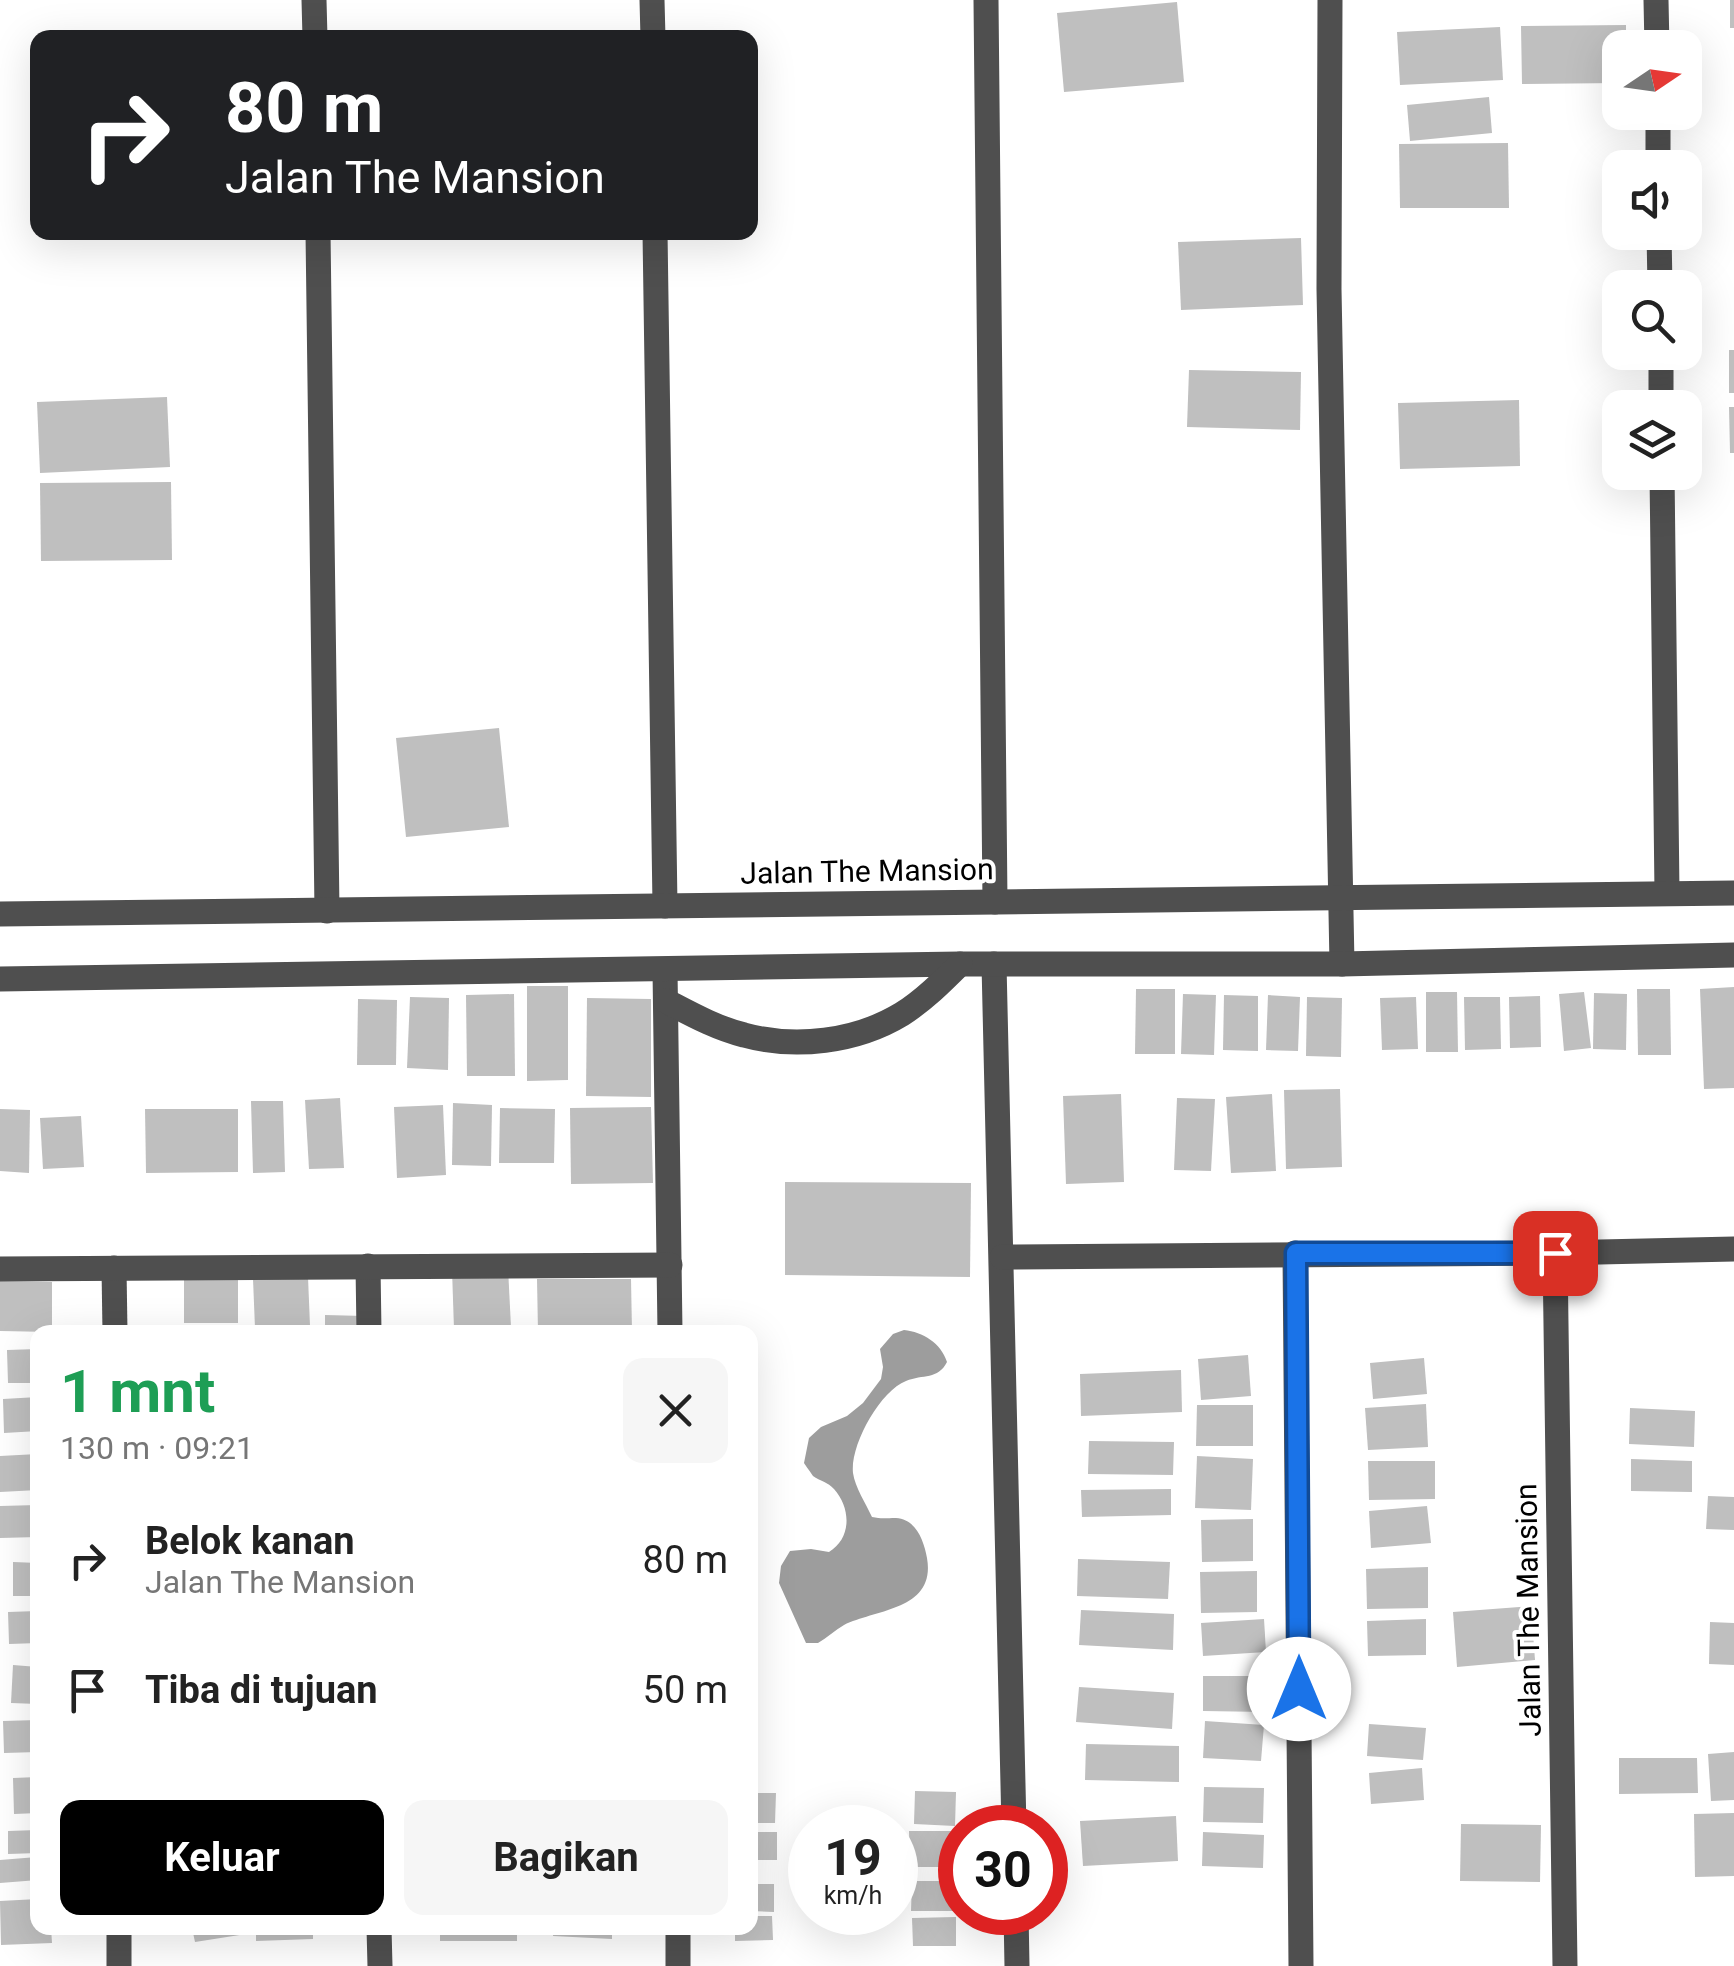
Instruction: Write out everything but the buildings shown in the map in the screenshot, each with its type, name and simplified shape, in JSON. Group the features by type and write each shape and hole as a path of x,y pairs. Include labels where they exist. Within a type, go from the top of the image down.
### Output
{"street":[{"path":"314,0 315,30"},
{"path":"652,0 652,30"},
{"path":"986,0 995,902"},
{"path":"1330,0 1329,289 1342,964"},
{"path":"1656,0 1657,30"},
{"path":"318,240 328,910"},
{"path":"655,240 665,906"},
{"path":"1662,490 1668,894"},
{"name":"Jalan The Mansion","path":"0,914 1734,892"},
{"path":"0,979 960,964 1342,964 1734,955"},
{"path":"666,1001 744,1036 784,1042 824,1040 863,1031 900,1015 932,992 960,964"},
{"path":"994,964 1014,1805"},
{"path":"666,970 670,1325"},
{"path":"1002,1256 1734,1249"},
{"path":"1296,1253 1301,1966"},
{"name":"Jalan The Mansion","path":"1555,1253 1565,1966"},
{"path":"0,1269 670,1265"},
{"path":"368,1266 369,1325"},
{"path":"114,1268 115,1325"},
{"path":"118,1935 119,1966"},
{"path":"379,1935 380,1966"},
{"path":"678,1935 678,1966"},
{"path":"1016,1935 1017,1966"}],"shaded area":[{"path":"904,1330 930,1340 947,1362 939,1372 906,1381 886,1396 856,1448 853,1473 872,1517 903,1519 918,1532 926,1551 927,1575 922,1588 901,1605 844,1625 818,1643 806,1643 779,1583 781,1566 790,1551 829,1552 842,1539 846,1522 840,1497 813,1476 804,1463 809,1438 863,1403 881,1379 880,1349 893,1334"}],"route":[{"path":"1299,1689 1296,1253 1555,1253"}]}
